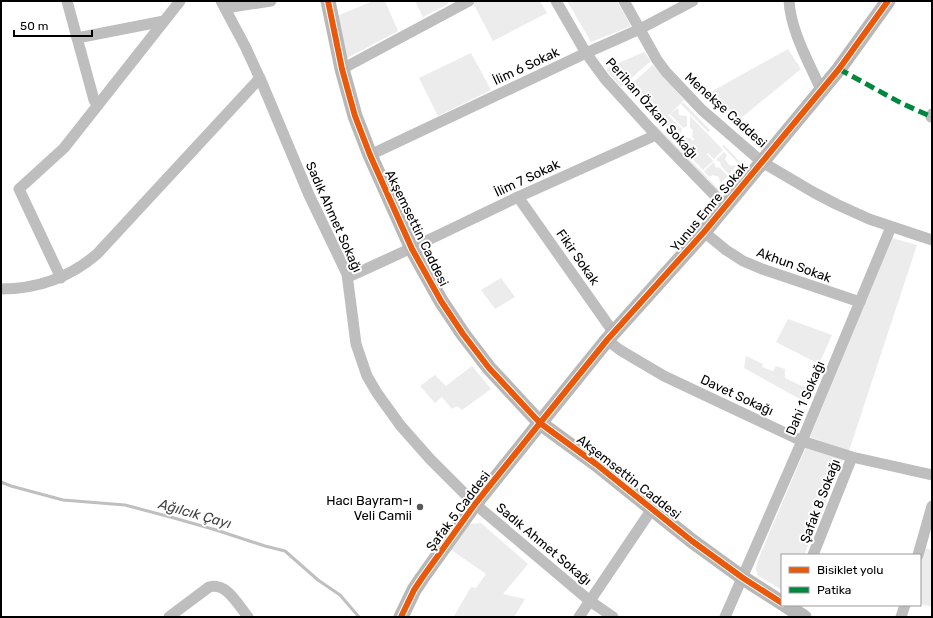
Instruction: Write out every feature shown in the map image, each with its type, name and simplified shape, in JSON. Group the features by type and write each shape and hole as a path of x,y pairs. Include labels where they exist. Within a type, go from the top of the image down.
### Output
{"street":[{"path":"66,1 94,100 98,106"},
{"path":"61,278 19,189 64,148 180,1"},
{"path":"223,4 271,1"},
{"name":"Akşemsettin Caddesi","path":"328,1 342,69 355,116 370,155 412,249 441,301 463,334 489,368 540,423 596,464 652,509 743,578 781,603"},
{"path":"342,69 469,1"},
{"name":"Perihan Özkan Sokağı","path":"556,1 586,53 605,80 725,206"},
{"name":"Menekşe Caddesi","path":"624,1 657,60 682,90 702,110 762,162 836,204 891,227 932,240"},
{"name":"İlim 6 Sokak","path":"370,155 640,29 693,1"},
{"path":"789,1 790,14 794,29 821,90"},
{"name":"Yunus Emre Sokak","path":"540,423 611,337 704,232 762,162 861,40 888,1"},
{"name":"Sadık Ahmet Sokağı","path":"223,4 260,78 309,195 348,277 356,344 367,376 400,425 430,459 475,504 590,601 613,617"},
{"path":"77,38 164,22"},
{"path":"1,289 31,287 61,278 86,264 97,254 260,78"},
{"name":"İlim 7 Sokak","path":"348,277 412,249 427,240 518,197 656,135"},
{"name":"Fikir Sokak","path":"518,197 611,337"},
{"name":"Dahi 1 Sokağı","path":"725,617 802,441 891,227"},
{"name":"Akhun Sokak","path":"704,232 726,250 743,261 762,269 860,302"},
{"name":"Davet Sokağı","path":"611,337 620,350 664,376 802,441 852,457 932,475"},
{"name":"Şafak 5 Caddesi","path":"401,617 414,590 475,504 540,423"},
{"name":"Şafak 8 Sokağı","path":"813,554 852,457"},
{"path":"918,554 932,506"},
{"path":"579,617 652,509"},
{"path":"169,617 209,587 217,586 226,590 248,617"},
{"path":"901,617 905,606"}],"shaded area":[{"path":"373,1 385,1 398,31 347,58 337,16"},
{"path":"415,1 447,1 448,4 423,17"},
{"path":"477,1 540,1 547,13 493,41 473,3"},
{"path":"567,1 617,1 631,26 591,42"},
{"path":"788,49 801,69 735,123 709,93"},
{"path":"644,52 651,61 621,87 607,71 607,68"},
{"path":"471,53 491,90 438,116 419,78"},
{"path":"653,65 684,100 668,115 682,129 681,133 669,133 670,126 665,123 665,119 661,122 629,86"},
{"path":"683,102 710,130 708,132 681,104"},
{"path":"678,108 679,115 687,116 687,126 683,128 670,114"},
{"path":"690,116 723,150 714,159 708,153 707,154 713,161 703,170 669,135 682,135 693,141 693,130 690,127"},
{"path":"656,125 708,178 706,180 654,127"},
{"path":"724,145 743,165 733,178 731,176 740,165 722,146"},
{"path":"724,152 727,155 725,159 728,164 732,166 737,165 729,174 721,166 720,162 716,160"},
{"path":"714,162 715,167 720,168 728,176 720,184 719,177 713,175 709,177 704,171"},
{"path":"730,178 732,180 720,194 707,181 709,179 719,190"},
{"path":"892,238 917,245 849,451 810,437"},
{"path":"501,278 515,297 495,309 481,290"},
{"path":"788,319 832,335 819,364 776,342"},
{"path":"746,356 763,364 762,367 773,371 776,366 785,369 785,378 813,391 807,403 744,368"},
{"path":"472,366 491,389 462,410 457,406 452,409 442,397 435,403 420,386 435,375 446,386"},
{"path":"806,447 843,460 804,554 781,554 781,589 757,575 756,568 758,560"},
{"path":"481,523 528,564 503,594 525,599 514,617 454,616 471,587 476,588 486,574 450,549 469,524"},
{"path":"920,547 932,550 932,607 921,604"}],"waterway":[{"name":"Ağılcık Çayı","path":"1,482 63,500 125,505 285,551 318,580 340,595 359,617"}],"marked path":[{"path":"839,69 901,103 932,117"}],"cycle path":[{"path":"328,1 342,69 355,116 370,155 412,249 441,301 463,334 489,368 540,423 596,464 692,541 743,578 781,602"},
{"path":"401,617 414,590 475,504 607,340 704,232 839,69 888,1"}],"place":[{"name":"Hacı Bayram-ı Veli Camii","path":"420,507"}]}
